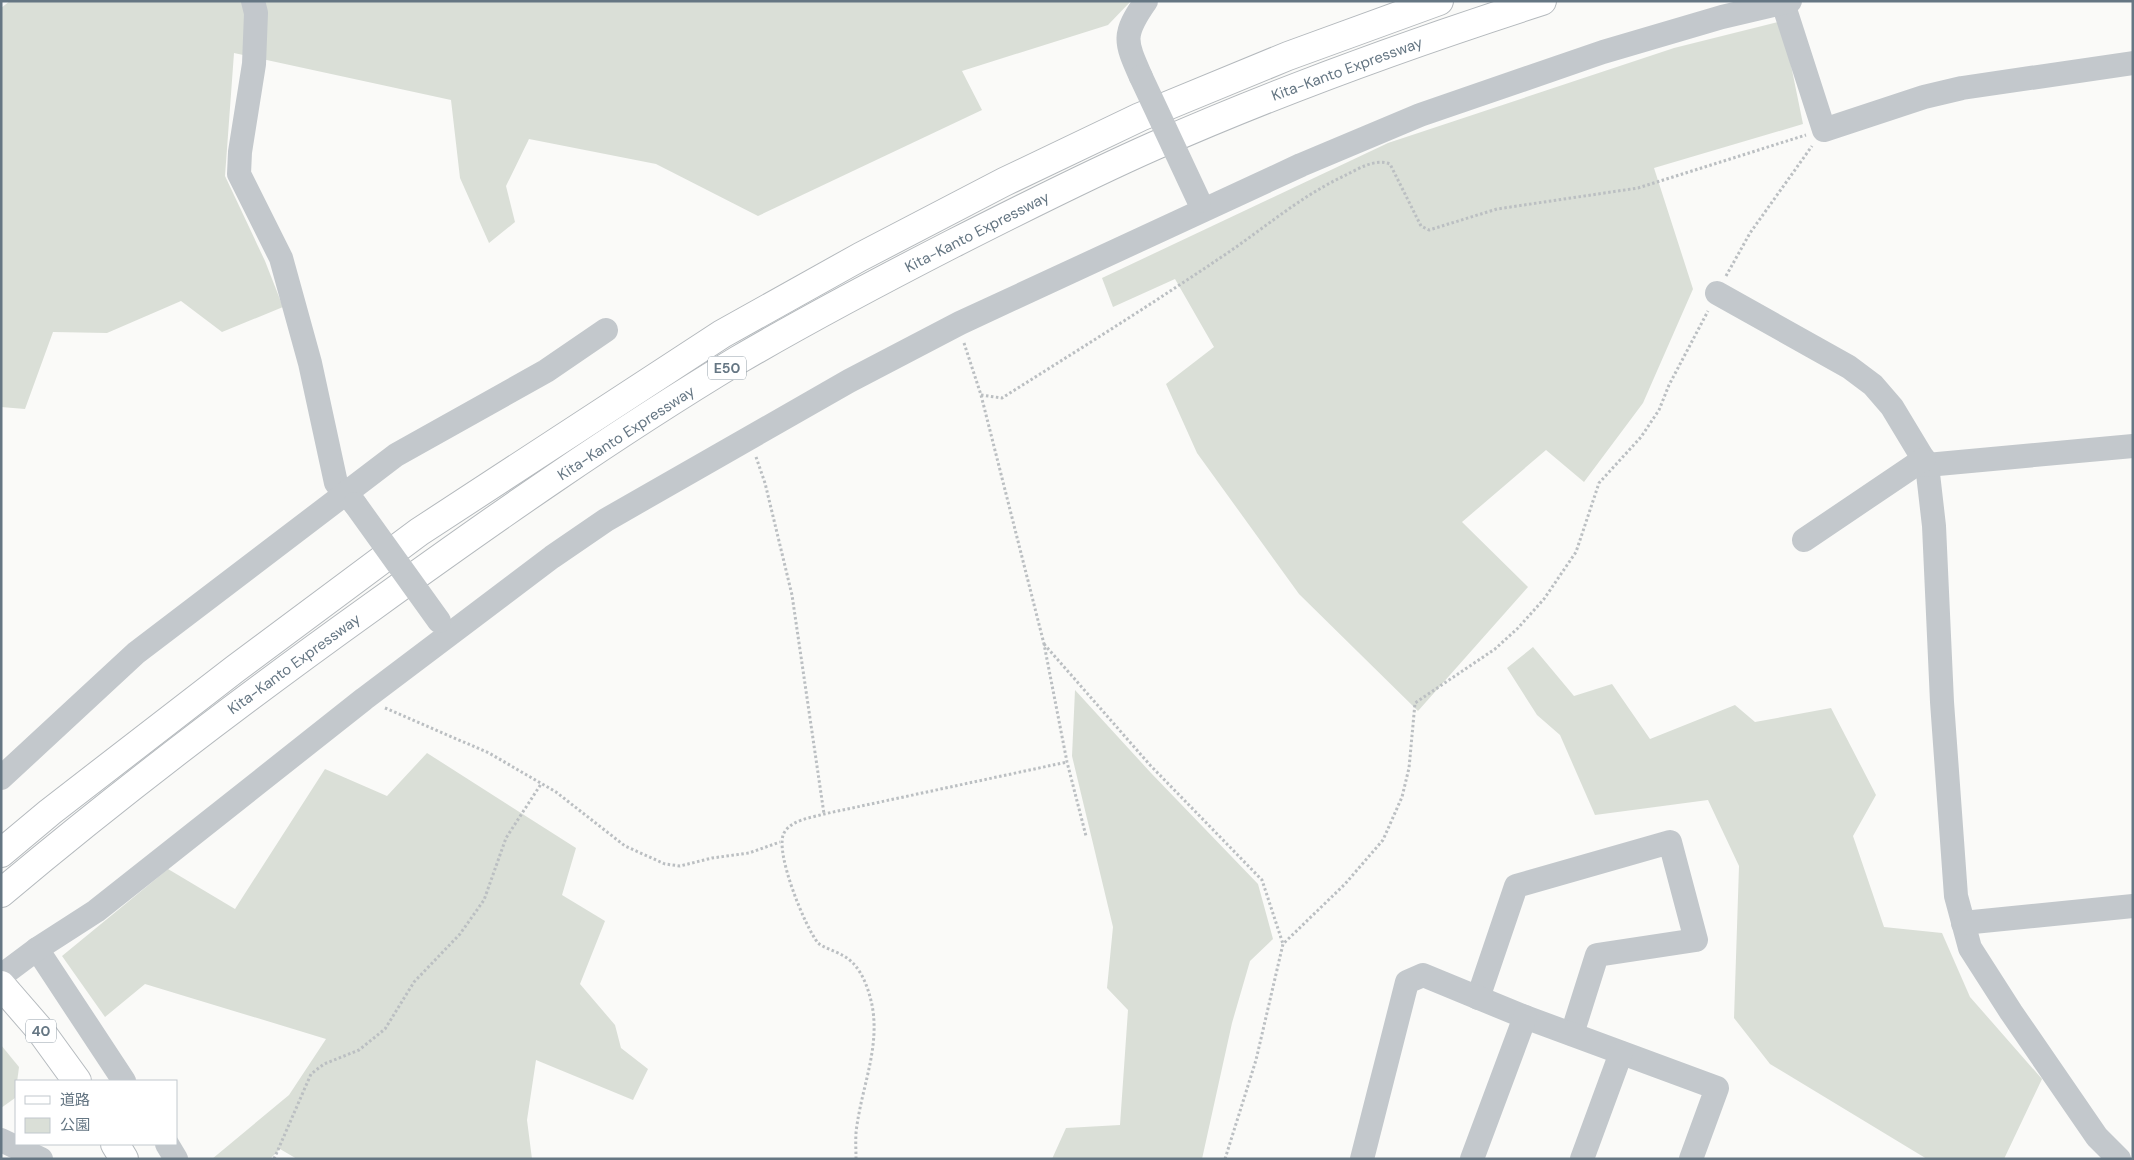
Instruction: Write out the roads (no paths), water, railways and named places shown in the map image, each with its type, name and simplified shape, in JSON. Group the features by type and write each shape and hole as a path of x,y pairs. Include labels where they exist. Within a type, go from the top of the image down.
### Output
{"main road":[{"name":"Kita-Kanto Expressway","path":"1,853 50,812 228,675 419,532 722,334 868,252 1004,182 1140,117 1288,56 1439,1"},
{"name":"Kita-Kanto Expressway","path":"1,893 68,837 254,692 412,577 589,455 738,360 877,282 1018,210 1152,147 1301,85 1458,28 1542,1"},
{"name":"40","path":"1,985 40,1030 76,1080"},
{"path":"116,1145 124,1159"}],"street":[{"path":"253,1 256,14 254,64 240,152 239,174 281,258 310,363 336,483 350,499 444,627"},
{"path":"1146,1 1133,20 1127,45 1202,205"},
{"path":"1,976 37,949 96,910 364,699 444,627 606,520 746,438 960,323 1202,205 1301,166 1420,115 1603,52 1722,17 1787,2 1824,130 1962,88 2133,63"},
{"path":"1717,292 1849,366 1873,385 1892,407 1926,462 1934,526 1942,702 1956,896 1963,923 1970,948 2012,1012 2097,1137 2118,1159"},
{"path":"1,778 136,653 350,499 396,455 546,371 606,330"},
{"path":"1804,540 1926,462 2133,446"},
{"path":"1478,998 1516,886 1670,842 1696,940 1597,955 1572,1034"},
{"path":"1963,923 2133,906"},
{"path":"37,949 123,1080"},
{"path":"1362,1159 1407,982 1423,975 1525,1017 1717,1088 1691,1159"},
{"path":"1472,1159 1525,1017"},
{"path":"1582,1159 1621,1053"},
{"path":"1,1140 41,1159"}]}
